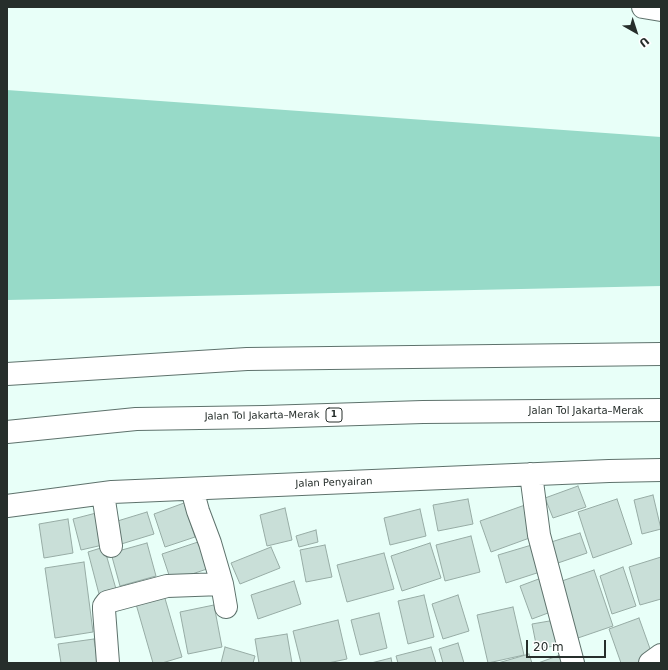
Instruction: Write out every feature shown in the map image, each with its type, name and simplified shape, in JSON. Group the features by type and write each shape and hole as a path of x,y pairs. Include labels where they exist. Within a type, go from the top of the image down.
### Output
{"main road":[{"path":"643,7 661,10"},
{"path":"7,374 247,359 661,354"},
{"name":"Jalan Tol Jakarta–Merak","path":"7,432 136,418 264,417 423,412 661,410"},
{"name":"Jalan Penyairan","path":"7,506 112,492 531,474 661,470"},
{"path":"531,474 539,535 573,663"},
{"path":"192,489 222,584 226,607"},
{"path":"102,494 112,546"},
{"path":"108,663 104,610 104,606 107,602 167,586 222,584"}],"green space":[{"path":"7,90 661,137 661,286 7,300"}],"building":[{"path":"578,486 586,507 553,518 545,498"},
{"path":"653,495 661,529 642,534 634,500"},
{"path":"468,499 473,524 438,531 433,505"},
{"path":"617,499 632,544 593,558 578,512"},
{"path":"184,503 195,537 165,547 154,514"},
{"path":"525,505 535,536 491,552 480,521"},
{"path":"285,508 292,540 267,546 260,515"},
{"path":"420,509 426,536 390,545 384,518"},
{"path":"100,512 107,544 81,550 73,519"},
{"path":"147,512 154,534 118,545 111,523"},
{"path":"68,519 73,553 44,558 39,524"},
{"path":"316,530 318,542 299,547 296,536"},
{"path":"580,533 587,553 555,564 548,543"},
{"path":"471,536 480,572 445,581 436,545"},
{"path":"198,542 207,569 171,581 162,554"},
{"path":"147,543 156,576 120,586 111,553"},
{"path":"430,543 441,578 402,591 391,556"},
{"path":"535,544 543,571 506,583 498,555"},
{"path":"325,545 332,577 306,582 300,550"},
{"path":"104,547 116,589 99,594 88,552"},
{"path":"271,547 280,568 240,584 231,563"},
{"path":"384,553 394,589 347,602 337,565"},
{"path":"661,557 661,599 640,605 629,567"},
{"path":"84,562 93,632 55,638 45,568"},
{"path":"623,567 636,606 612,614 600,576"},
{"path":"594,570 613,626 575,639 556,583"},
{"path":"544,577 556,610 532,619 520,586"},
{"path":"294,581 301,604 258,619 251,595"},
{"path":"164,595 182,657 162,663 153,663 136,604"},
{"path":"424,595 434,637 408,644 398,601"},
{"path":"458,595 469,631 443,639 432,604"},
{"path":"214,605 222,647 188,654 180,612"},
{"path":"513,607 524,655 488,663 477,615"},
{"path":"379,613 387,648 360,655 351,620"},
{"path":"639,618 653,657 638,663 621,663 609,629"},
{"path":"561,619 565,644 537,649 532,624"},
{"path":"338,620 347,659 328,663 301,663 293,631"},
{"path":"287,634 292,663 259,663 255,639"},
{"path":"94,639 98,663 61,663 58,644"},
{"path":"458,643 464,663 443,663 439,649"},
{"path":"225,647 255,656 253,663 221,663"},
{"path":"431,647 436,663 398,663 396,656"},
{"path":"529,654 532,663 498,663"},
{"path":"563,654 566,663 538,663"},
{"path":"391,658 392,663 371,663"}]}
